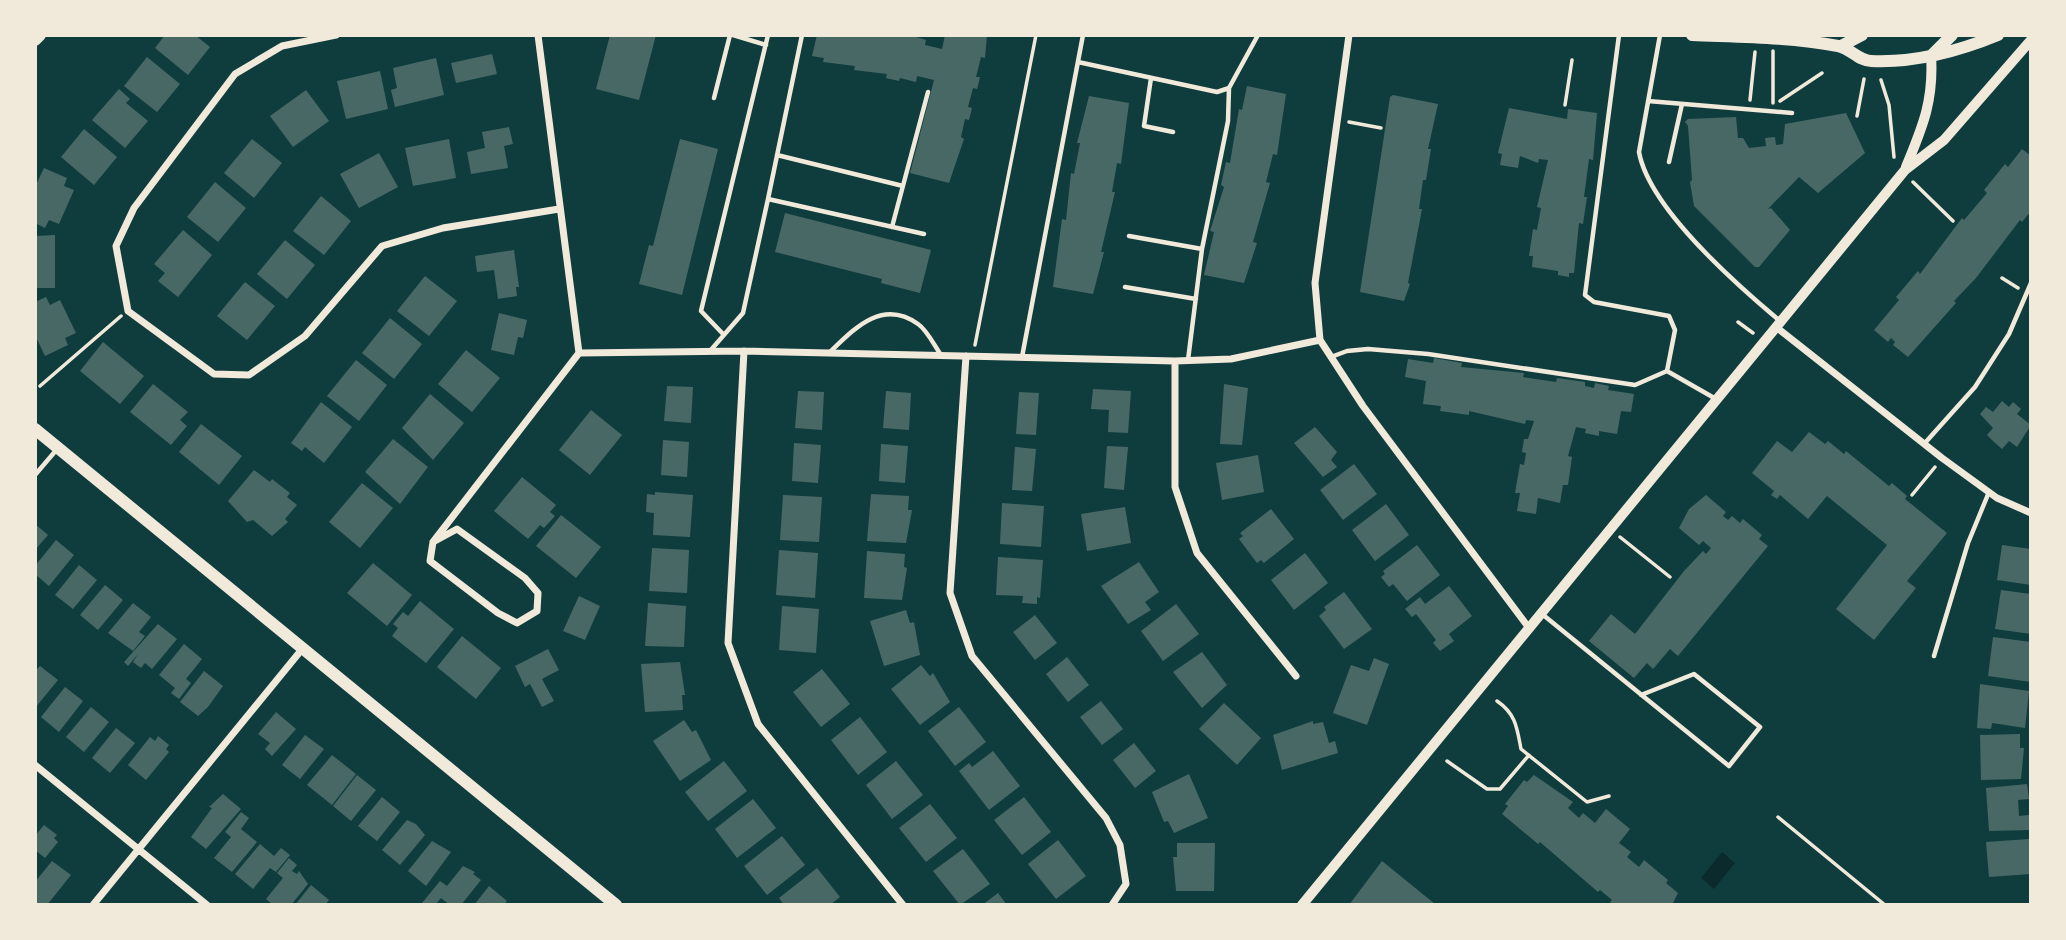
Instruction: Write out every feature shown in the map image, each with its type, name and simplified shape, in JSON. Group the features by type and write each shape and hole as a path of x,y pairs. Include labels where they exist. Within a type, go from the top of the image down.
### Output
{"main road":[{"path":"35,40 40,35"},
{"path":"1692,35 1773,38 1841,46 1866,61 1931,55 1974,45 1998,35"},
{"path":"1841,46 1862,35"},
{"path":"1931,55 1952,35"},
{"path":"35,429 616,905"}],"street":[{"path":"336,35 282,46 235,74 134,208 116,246 128,310 214,374 249,375 305,336 382,246 443,228 559,209"},
{"path":"433,542 457,528 525,578 538,593 537,611 517,623 498,613 430,561 433,542 579,353 538,35"},
{"path":"1349,35 1315,283 1320,340 1363,406 1529,628"},
{"path":"1302,905 1905,170 1944,140 2031,40"},
{"path":"1905,170 1929,111 1933,81 1931,55"},
{"path":"1778,324 1942,458 1989,492 2031,513"},
{"path":"579,353 744,351 1188,361 1231,359 1320,340"},
{"path":"744,351 727,643 758,724 903,905"},
{"path":"970,356 950,593 972,656 1106,818 1120,845 1126,884 1112,905"},
{"path":"1175,361 1175,487 1197,552 1296,676"},
{"path":"93,905 304,647"},
{"path":"35,765 207,905"}],"lane":[{"path":"714,98 732,35 766,45"},
{"path":"724,335 701,311 768,35"},
{"path":"710,351 743,313 802,35"},
{"path":"1022,357 1083,35"},
{"path":"1188,361 1202,249 1228,121 1229,88 1258,35"},
{"path":"1619,35 1585,295 1594,302 1669,316 1675,330 1667,371"},
{"path":"1660,35 1639,152 1641,166 1651,184 1695,240 1778,324"},
{"path":"1078,62 1217,92 1229,88"},
{"path":"1151,78 1144,126 1173,132"},
{"path":"892,227 928,92"},
{"path":"1648,101 1791,113"},
{"path":"1669,162 1682,104"},
{"path":"777,155 903,186"},
{"path":"768,199 925,234"},
{"path":"1129,236 1202,249"},
{"path":"1924,444 1975,387 2008,334 2031,283"},
{"path":"1125,287 1196,299"},
{"path":"828,353 875,314 896,314 919,324 941,355"},
{"path":"1331,357 1347,351 1368,349 1428,354 1635,385 1667,371"},
{"path":"1667,371 1717,400"},
{"path":"35,475 59,448"},
{"path":"1934,656 1968,543 1989,492"},
{"path":"1541,613 1641,695 1729,766 1760,727 1694,674 1641,695"}],"path":[{"path":"970,356 1036,35"},
{"path":"1748,37 1749,102"},
{"path":"1773,38 1773,106 1822,72"},
{"path":"1565,105 1572,60"},
{"path":"1857,117 1864,79"},
{"path":"1881,80 1889,105 1894,159"},
{"path":"1337,120 1381,128"},
{"path":"1911,181 1953,220"},
{"path":"2002,278 2026,293"},
{"path":"40,386 128,310"},
{"path":"1738,322 1753,333"},
{"path":"1912,495 1942,458"},
{"path":"1611,528 1670,578"},
{"path":"1497,701 1508,709 1516,721 1521,749 1587,802 1609,796"},
{"path":"1447,761 1487,789 1500,789 1529,755"},
{"path":"1778,817 1885,905"}],"water":[{"path":"1722,852 1735,863 1714,889 1701,878"}],"building":[{"path":"165,35 195,35 210,47 188,75 155,48"},
{"path":"610,35 656,35 639,100 596,89"},
{"path":"817,35 910,35 926,40 925,45 942,49 945,35 987,35 985,58 981,57 976,77 980,77 977,89 973,88 968,107 972,108 969,120 965,119 961,137 964,139 949,183 910,173 934,80 917,76 916,82 900,78 899,81 886,78 887,74 854,70 855,66 823,62 824,58 812,56"},
{"path":"492,54 497,74 456,83 451,63"},
{"path":"147,57 180,84 157,112 124,86"},
{"path":"436,58 444,95 395,107 391,90 397,88 393,68"},
{"path":"380,71 388,109 346,119 337,81"},
{"path":"1247,86 1286,94 1277,155 1273,154 1266,182 1270,183 1253,242 1257,243 1244,283 1204,275 1214,232 1210,231 1224,187 1221,185 1226,162 1230,163 1239,109 1242,110"},
{"path":"119,89 130,99 126,103 148,121 125,148 92,120"},
{"path":"306,90 329,121 293,147 270,116"},
{"path":"1393,95 1438,104 1428,149 1431,149 1426,180 1423,180 1419,209 1422,209 1408,283 1410,284 1404,301 1360,292 1390,97"},
{"path":"1089,96 1129,103 1121,164 1117,163 1112,192 1115,192 1093,294 1053,287 1062,219 1066,220 1071,173 1074,174 1080,143 1077,143"},
{"path":"1509,108 1567,119 1568,109 1597,113 1593,160 1589,159 1584,197 1587,197 1583,224 1579,223 1574,273 1569,273 1569,277 1558,275 1558,271 1532,267 1533,256 1529,256 1533,229 1537,230 1541,208 1537,207 1548,160 1539,159 1538,163 1520,156 1518,168 1500,165 1502,154 1498,153"},
{"path":"1846,113 1865,153 1818,193 1799,177 1768,209 1771,208 1790,230 1759,267 1755,267 1694,206 1690,182 1688,126 1685,122 1688,119 1736,117 1738,138 1743,138 1749,148 1766,146 1765,138 1775,137 1776,145 1783,144 1785,124"},
{"path":"509,127 513,144 504,146 508,168 471,174 467,152 485,148 482,132"},
{"path":"84,129 117,157 94,185 61,157"},
{"path":"252,139 282,163 254,198 224,173"},
{"path":"449,139 456,178 413,186 405,148"},
{"path":"680,139 718,149 682,295 639,284 649,245 653,246"},
{"path":"2022,149 2031,156 2031,211 2022,222 2020,220 1976,278 1954,301 1956,303 1908,357 1893,345 1895,342 1891,338 1888,342 1874,330 1899,300 1896,297 1918,271 1920,274 1962,218 1964,220 1987,193 1984,190 2005,164 2008,167"},
{"path":"379,153 398,187 359,208 340,174"},
{"path":"44,168 67,178 64,186 74,190 59,224 49,220 45,228 35,223 35,187"},
{"path":"215,182 246,208 218,242 187,217"},
{"path":"321,196 351,221 324,255 293,231"},
{"path":"785,213 931,250 920,293 881,283 882,279 775,252"},
{"path":"183,230 212,255 178,297 158,281 165,273 154,264"},
{"path":"55,235 55,288 35,288 35,236"},
{"path":"285,240 315,265 287,299 257,274"},
{"path":"514,250 519,287 516,287 517,296 498,299 494,270 477,272 475,256"},
{"path":"425,276 457,301 429,336 397,311"},
{"path":"245,282 275,306 247,340 217,316"},
{"path":"46,297 50,305 60,300 76,333 65,338 68,345 45,356 35,335 35,302"},
{"path":"499,313 527,320 523,338 518,337 514,355 491,350"},
{"path":"390,318 422,344 394,379 362,353"},
{"path":"103,342 144,376 120,404 80,371"},
{"path":"466,350 500,378 472,412 438,384"},
{"path":"1434,358 1462,363 1461,367 1524,373 1523,377 1556,382 1557,378 1585,382 1585,386 1594,388 1595,383 1609,386 1608,390 1634,394 1631,412 1621,411 1617,434 1599,431 1599,436 1585,433 1586,429 1576,427 1568,456 1572,457 1568,485 1563,485 1560,503 1538,498 1536,514 1517,511 1520,493 1515,493 1520,464 1524,465 1526,453 1522,452 1524,439 1528,439 1534,421 1526,420 1525,424 1469,411 1469,415 1440,411 1441,406 1423,404 1426,381 1405,377 1408,359 1433,363"},
{"path":"356,360 387,385 359,421 327,396"},
{"path":"153,384 188,412 180,420 187,426 171,445 130,412"},
{"path":"1224,384 1248,388 1242,445 1220,444"},
{"path":"667,386 693,387 691,423 664,421"},
{"path":"1093,389 1131,391 1128,433 1108,432 1109,410 1091,409"},
{"path":"798,391 824,392 822,430 795,428"},
{"path":"886,391 911,393 909,430 883,428"},
{"path":"1019,392 1039,393 1036,435 1016,434"},
{"path":"430,394 464,423 433,460 402,428"},
{"path":"2002,401 2009,407 2013,402 2021,409 2017,414 2031,425 2017,447 2009,441 2002,449 1994,442 1987,435 1993,428 1980,414 1986,407 1993,412"},
{"path":"321,402 352,427 324,463 305,447 302,451 291,443"},
{"path":"591,410 622,435 590,475 559,450"},
{"path":"201,424 242,456 219,485 179,452"},
{"path":"1315,427 1337,452 1331,460 1337,467 1323,477 1294,443"},
{"path":"1809,432 1825,444 1828,441 1844,454 1846,451 1889,486 1892,483 1907,496 1905,499 1947,533 1907,581 1916,588 1874,640 1836,609 1887,545 1827,496 1808,519 1780,495 1777,499 1771,495 1774,491 1752,473 1777,441 1792,452"},
{"path":"393,439 428,467 400,504 365,472"},
{"path":"663,440 689,442 687,477 661,475"},
{"path":"794,443 821,445 818,483 792,481"},
{"path":"881,444 908,446 905,483 879,481"},
{"path":"1107,446 1128,447 1124,490 1104,488"},
{"path":"1015,447 1036,449 1032,491 1012,490"},
{"path":"1258,455 1264,492 1222,500 1216,463"},
{"path":"1354,464 1377,494 1343,520 1320,490"},
{"path":"254,470 270,482 272,479 290,493 287,497 297,505 285,519 288,522 272,536 253,520 247,522 228,501"},
{"path":"522,477 556,505 550,512 555,516 544,528 540,525 528,539 494,511"},
{"path":"362,483 393,508 360,548 329,522"},
{"path":"655,492 693,495 690,537 653,535 654,513 646,512 647,494 655,495"},
{"path":"871,494 909,496 908,510 912,510 906,543 867,541"},
{"path":"783,495 822,497 819,542 780,540"},
{"path":"1706,495 1726,512 1723,516 1728,520 1732,516 1740,523 1743,519 1762,535 1759,539 1768,546 1678,656 1670,649 1653,669 1647,663 1634,678 1589,641 1611,614 1635,634 1684,571 1703,551 1706,554 1711,548 1703,541 1699,545 1679,528 1689,509"},
{"path":"1002,503 1044,506 1041,547 1000,544"},
{"path":"1386,504 1409,535 1375,561 1352,530"},
{"path":"1125,507 1131,543 1087,551 1081,514"},
{"path":"1271,509 1294,539 1264,563 1261,560 1257,563 1239,539 1243,536 1240,533"},
{"path":"561,515 601,547 576,578 536,546"},
{"path":"35,524 48,535 35,550"},
{"path":"56,540 74,555 49,586 35,574 35,566"},
{"path":"1417,545 1440,575 1407,601 1393,584 1389,587 1381,577 1385,574 1383,571"},
{"path":"2002,545 2031,549 2031,585 1997,580"},
{"path":"652,548 689,550 687,593 649,591"},
{"path":"779,550 818,553 815,598 776,595"},
{"path":"867,551 905,554 904,567 907,568 902,600 864,598"},
{"path":"1305,553 1328,583 1294,610 1271,580"},
{"path":"998,557 1043,560 1040,598 1037,597 1037,604 1022,603 1023,596 996,595"},
{"path":"1139,562 1159,592 1145,602 1151,610 1128,624 1101,586"},
{"path":"373,563 412,595 387,626 347,593"},
{"path":"79,565 97,580 73,609 55,595"},
{"path":"105,585 123,600 98,630 80,615"},
{"path":"1449,586 1472,616 1449,634 1454,641 1440,651 1433,643 1436,640 1416,614 1412,617 1405,609 1420,597 1425,604"},
{"path":"2001,590 2031,594 2031,634 1995,629"},
{"path":"1344,592 1372,629 1344,649 1319,616 1326,610 1324,607"},
{"path":"579,596 600,606 585,640 563,631"},
{"path":"420,601 454,629 426,663 392,636 398,628 393,624 403,612 408,616"},
{"path":"133,603 151,617 139,632 145,636 133,651 108,633"},
{"path":"648,603 686,606 684,647 645,646"},
{"path":"1176,604 1199,634 1163,661 1141,631"},
{"path":"782,606 819,609 816,653 779,650"},
{"path":"906,610 910,623 914,622 920,655 884,666 870,621"},
{"path":"1035,615 1057,643 1035,660 1013,632"},
{"path":"158,624 177,639 152,669 145,663 141,668 133,662 138,654 128,666 124,662"},
{"path":"462,636 501,668 476,699 437,667"},
{"path":"1993,637 2031,642 2031,682 1988,676"},
{"path":"184,644 202,659 186,679 191,683 179,699 171,693 175,688 159,675"},
{"path":"548,649 559,670 542,679 554,701 542,707 530,684 525,687 515,666"},
{"path":"1202,652 1227,685 1202,708 1173,672"},
{"path":"1067,657 1089,685 1068,702 1046,674"},
{"path":"1374,658 1389,664 1367,725 1333,713 1351,665 1369,671"},
{"path":"680,662 685,695 682,695 683,710 645,712 641,664"},
{"path":"921,665 930,676 933,673 950,702 920,725 891,689"},
{"path":"40,666 58,680 35,708 35,671"},
{"path":"822,669 850,704 821,727 793,692"},
{"path":"204,671 223,686 198,716 180,702"},
{"path":"1980,684 2029,691 2025,728 1992,723 1991,729 1977,728"},
{"path":"65,687 83,701 59,732 41,717"},
{"path":"1101,701 1123,729 1102,745 1080,717"},
{"path":"1224,703 1261,738 1237,765 1199,729"},
{"path":"91,707 109,722 84,752 66,737"},
{"path":"959,707 986,742 955,766 928,731"},
{"path":"276,712 296,729 272,756 265,749 270,743 258,734"},
{"path":"860,717 887,752 858,775 831,740"},
{"path":"684,720 692,732 696,730 711,760 680,781 653,741"},
{"path":"1313,721 1313,724 1323,722 1329,743 1335,741 1338,753 1282,770 1273,735"},
{"path":"116,728 135,743 110,773 92,758"},
{"path":"2020,734 2020,748 2024,748 2021,779 1981,780 1980,735"},
{"path":"305,735 324,749 300,779 282,765"},
{"path":"158,736 169,745 166,749 169,752 146,780 128,765 150,737 155,741"},
{"path":"1134,743 1156,771 1135,788 1113,760"},
{"path":"993,751 1020,786 989,810 959,771 969,763 972,767"},
{"path":"332,755 356,774 332,805 307,785"},
{"path":"724,761 747,791 708,821 685,792"},
{"path":"896,761 923,795 892,819 866,785"},
{"path":"1189,774 1208,818 1174,833 1168,821 1164,822 1152,792"},
{"path":"357,775 376,790 351,821 333,806"},
{"path":"1534,775 1573,802 1568,808 1579,818 1583,813 1595,823 1606,809 1630,829 1619,843 1631,852 1627,857 1639,867 1644,860 1668,880 1666,883 1678,893 1672,905 1613,905 1610,902 1612,900 1600,890 1598,892 1540,842 1538,844 1502,814 1508,806 1505,804 1524,780 1527,782"},
{"path":"2027,784 2029,799 2018,800 2019,816 2029,815 2030,830 1989,831 1986,788"},
{"path":"223,794 241,809 206,849 191,837 212,808 209,807"},
{"path":"382,797 400,812 377,841 358,826"},
{"path":"1024,797 1051,832 1022,855 994,820"},
{"path":"753,799 776,828 737,858 715,829"},
{"path":"930,804 957,838 926,862 899,828"},
{"path":"241,812 249,818 241,829 257,842 232,872 214,858 231,837 225,832"},
{"path":"407,820 416,824 425,835 400,865 382,850"},
{"path":"44,825 57,835 54,838 58,842 45,858 35,850 35,836"},
{"path":"782,836 805,865 767,895 744,866"},
{"path":"2029,839 2031,874 1989,877 1986,842"},
{"path":"1058,840 1086,876 1056,899 1028,864"},
{"path":"432,841 451,852 426,886 408,871"},
{"path":"1177,843 1215,843 1214,891 1176,891 1173,857 1177,857"},
{"path":"260,844 274,856 281,848 290,855 276,872 270,868 253,889 235,874"},
{"path":"963,849 990,884 960,905 933,871"},
{"path":"289,858 297,865 292,871 297,874 299,871 308,884 291,905 273,905 266,899 283,878 277,873"},
{"path":"52,861 71,875 47,905 35,905 35,882"},
{"path":"1382,861 1435,904 1440,905 1349,905"},
{"path":"463,866 475,872 473,874 481,880 461,905 450,905 441,898 435,905 422,903 440,881 447,886"},
{"path":"817,868 840,897 830,905 784,905 779,898"},
{"path":"311,885 329,900 325,905 295,905"},
{"path":"489,886 507,901 504,905 474,905"},
{"path":"998,893 1007,905 982,905"}]}
